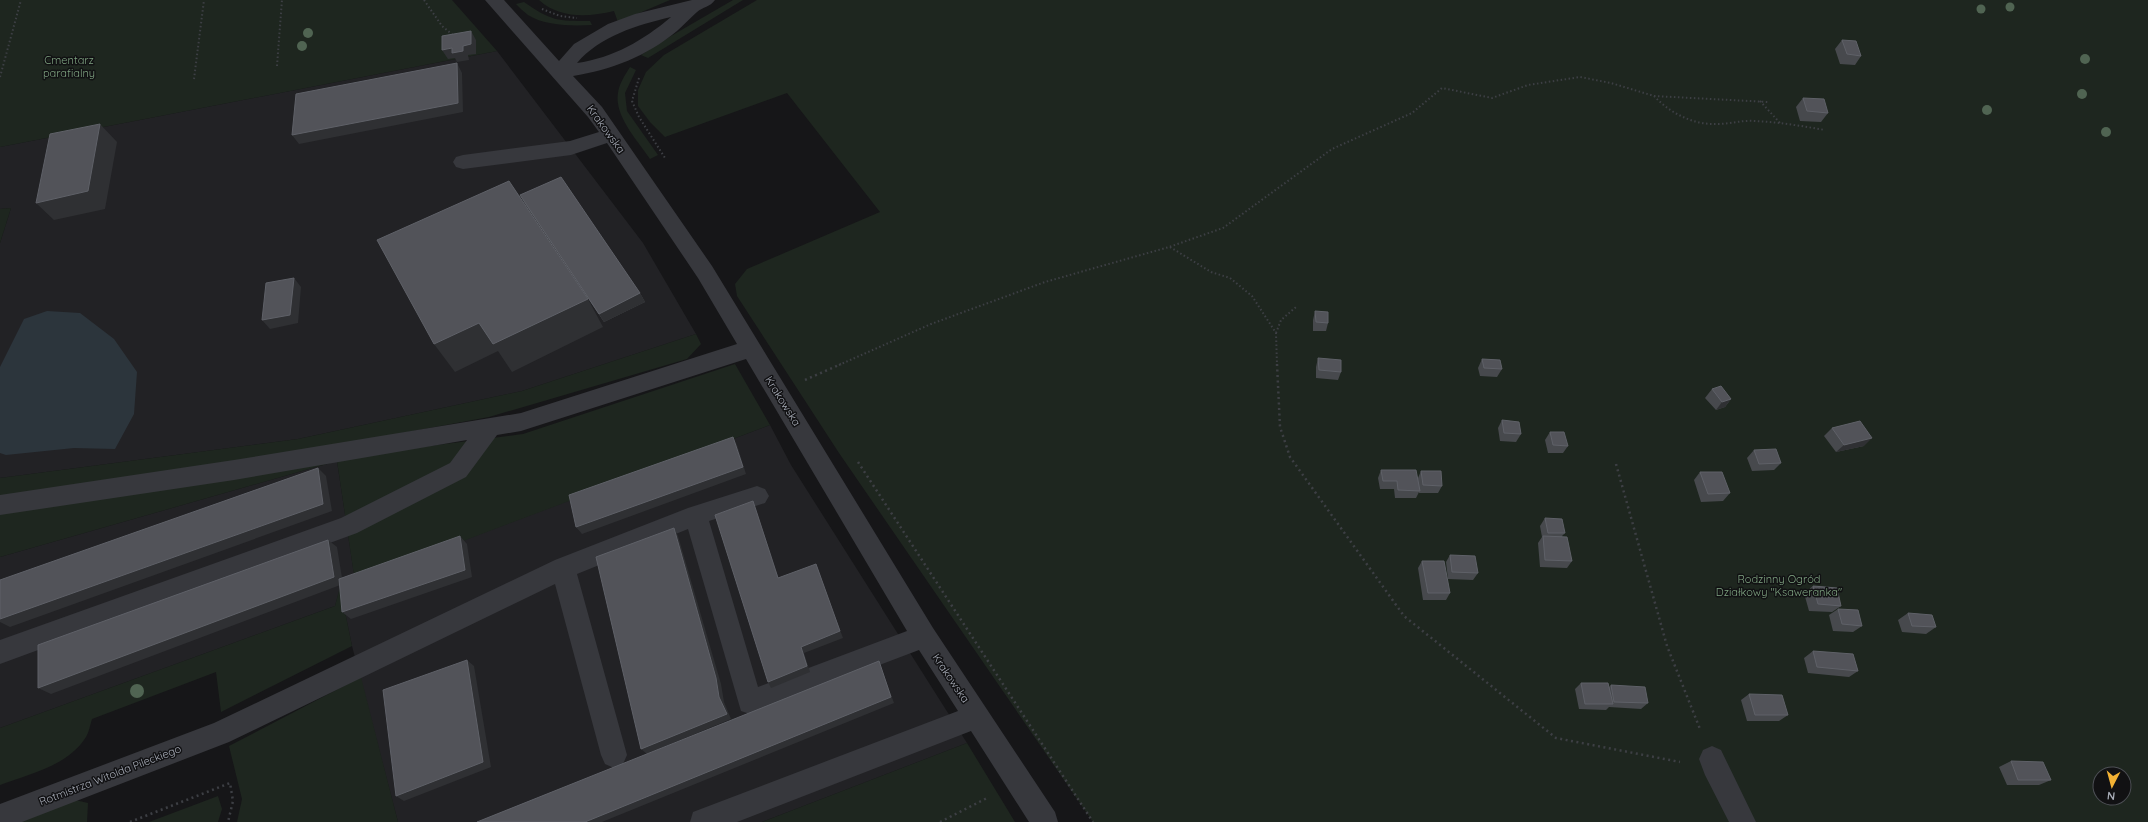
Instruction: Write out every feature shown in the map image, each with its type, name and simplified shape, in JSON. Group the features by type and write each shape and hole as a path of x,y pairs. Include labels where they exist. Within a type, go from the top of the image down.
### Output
{"street":[{"name":"Krakowska","path":"494,0 595,112 705,272 750,349 815,452 924,636 1020,782 1044,822"},
{"path":"560,72 595,66 633,52 678,21 699,3"},
{"path":"560,72 580,48 614,28 640,18 699,3"},
{"path":"462,162 571,148 611,135"},
{"path":"0,505 242,469 521,422 750,349"},
{"path":"0,652 349,526 458,470 490,428"},
{"name":"Rotmistrza Witolda Pileckiego","path":"0,817 220,733 563,568 696,515 757,496"},
{"path":"696,515 750,702 924,636"},
{"path":"563,568 614,755"},
{"path":"703,822 977,716"},
{"path":"1713,763 1743,822"}],"path":[{"path":"0,77 21,0"},
{"path":"194,79 204,0"},
{"path":"277,66 282,0"},
{"path":"424,0 442,26 458,38"},
{"path":"536,4 560,16 583,19"},
{"path":"640,76 632,101 639,117 669,164"},
{"path":"804,380 931,324 1045,282 1169,247 1223,228 1332,149 1412,113 1442,88 1492,98 1528,85 1580,77 1611,83 1654,96 1768,102"},
{"path":"1654,96 1661,106 1680,115 1702,122 1716,124 1734,121 1757,121 1825,130"},
{"path":"1760,102 1780,123"},
{"path":"1169,247 1211,272 1230,278 1252,296 1264,312 1276,333"},
{"path":"1296,307 1281,320 1276,333 1280,427 1290,457 1404,616 1556,738 1697,765 1713,763 1667,646 1616,464"},
{"path":"800,373 809,386"},
{"path":"856,459 1093,822"},
{"path":"940,822 1020,782"},
{"path":"130,822 230,783 233,801 228,822"}],"shaded area":[{"path":"497,51 643,243 696,334 522,391 298,439 0,478 0,243 11,208 0,209 0,147"},
{"path":"47,311 80,313 114,339 137,372 134,414 115,449 74,448 6,455 0,453 0,367 24,319"},
{"path":"770,425 791,465 967,743 762,822 398,822 352,646 340,588 335,606 0,728 0,557 337,461 355,581"}],"green space":[{"name":"Cmentarz parafialny","path":"0,0 452,0 497,51 0,147"},
{"path":"539,0 670,0 618,22 614,11 575,15 556,11"},
{"path":"733,0 743,0 648,58 641,55 659,43"},
{"name":"Rodzinny Ogród Działkowy \"Ksaweranka\"","path":"757,0 2148,0 2148,822 1093,822 839,453 737,296 735,284 747,269 880,212 787,93 665,137 650,122 638,106 638,90 646,72 664,55"},
{"path":"524,2 541,13 555,19 590,21 592,25 567,25 535,19 516,4"},
{"path":"630,67 636,70 625,93 627,111 658,155 650,159 628,128 623,119 618,102 618,93 622,80"},
{"path":"11,208 0,243 0,209"},
{"path":"696,334 701,344 687,359 489,417 230,465 0,497 0,478 298,439 522,391"},
{"path":"735,364 770,425 355,582 337,461 0,557 0,513 429,446 523,434"},
{"path":"340,587 352,646 221,712 216,672 92,719 86,737 69,755 47,768 0,785 0,728 335,606"},
{"path":"361,677 398,822 237,822 242,799 229,746"},
{"path":"967,743 1015,822 762,822"},
{"path":"218,796 222,809 218,822 149,822"},
{"path":"75,800 88,803 87,822 15,822"}],"building":[{"path":"471,31 471,44 463,46 463,51 452,53 452,48 442,50 442,36"},
{"path":"1842,40 1856,41 1861,56 1847,54"},
{"path":"457,63 458,103 292,135 296,94"},
{"path":"1803,98 1824,99 1828,113 1807,111"},
{"path":"100,124 88,191 36,203 50,134"},
{"path":"561,177 640,293 599,314 520,195"},
{"path":"509,181 588,299 493,344 479,323 434,344 377,240"},
{"path":"294,278 290,315 262,320 266,283"},
{"path":"1315,311 1328,312 1328,323 1316,322"},
{"path":"1318,358 1341,360 1341,372 1319,370"},
{"path":"1482,359 1500,360 1502,369 1484,368"},
{"path":"1721,386 1731,399 1722,402 1712,389"},
{"path":"1502,420 1519,422 1521,434 1504,433"},
{"path":"1860,421 1872,438 1844,445 1832,428"},
{"path":"1550,432 1564,432 1568,446 1553,445"},
{"path":"733,437 743,467 576,527 569,495"},
{"path":"1776,449 1781,463 1759,464 1754,450"},
{"path":"318,468 323,504 0,619 0,580"},
{"path":"1381,470 1416,470 1420,491 1398,490 1397,481 1383,481"},
{"path":"1421,471 1441,471 1442,486 1423,485"},
{"path":"1700,472 1722,472 1730,493 1708,494"},
{"path":"753,501 778,578 816,564 840,631 801,647 807,666 768,682 715,515"},
{"path":"1545,518 1562,519 1565,533 1548,533"},
{"path":"674,528 716,678 719,697 727,714 641,749 596,557"},
{"path":"460,536 465,570 342,612 339,579"},
{"path":"1543,536 1567,537 1572,561 1545,560"},
{"path":"328,540 334,577 38,688 38,645"},
{"path":"1450,555 1475,556 1478,573 1452,572"},
{"path":"1422,561 1444,561 1450,593 1428,593"},
{"path":"1813,586 1837,588 1841,606 1818,604"},
{"path":"1838,609 1858,610 1862,626 1842,624"},
{"path":"1908,613 1932,615 1936,627 1912,626"},
{"path":"1813,651 1853,654 1858,671 1817,667"},
{"path":"467,660 483,762 396,796 383,690"},
{"path":"879,661 891,697 585,822 477,822"},
{"path":"1581,683 1608,683 1613,704 1585,704"},
{"path":"1611,685 1645,687 1648,703 1614,702"},
{"path":"1749,694 1782,695 1788,715 1755,715"},
{"path":"2011,761 2043,762 2051,780 2018,780"}]}
